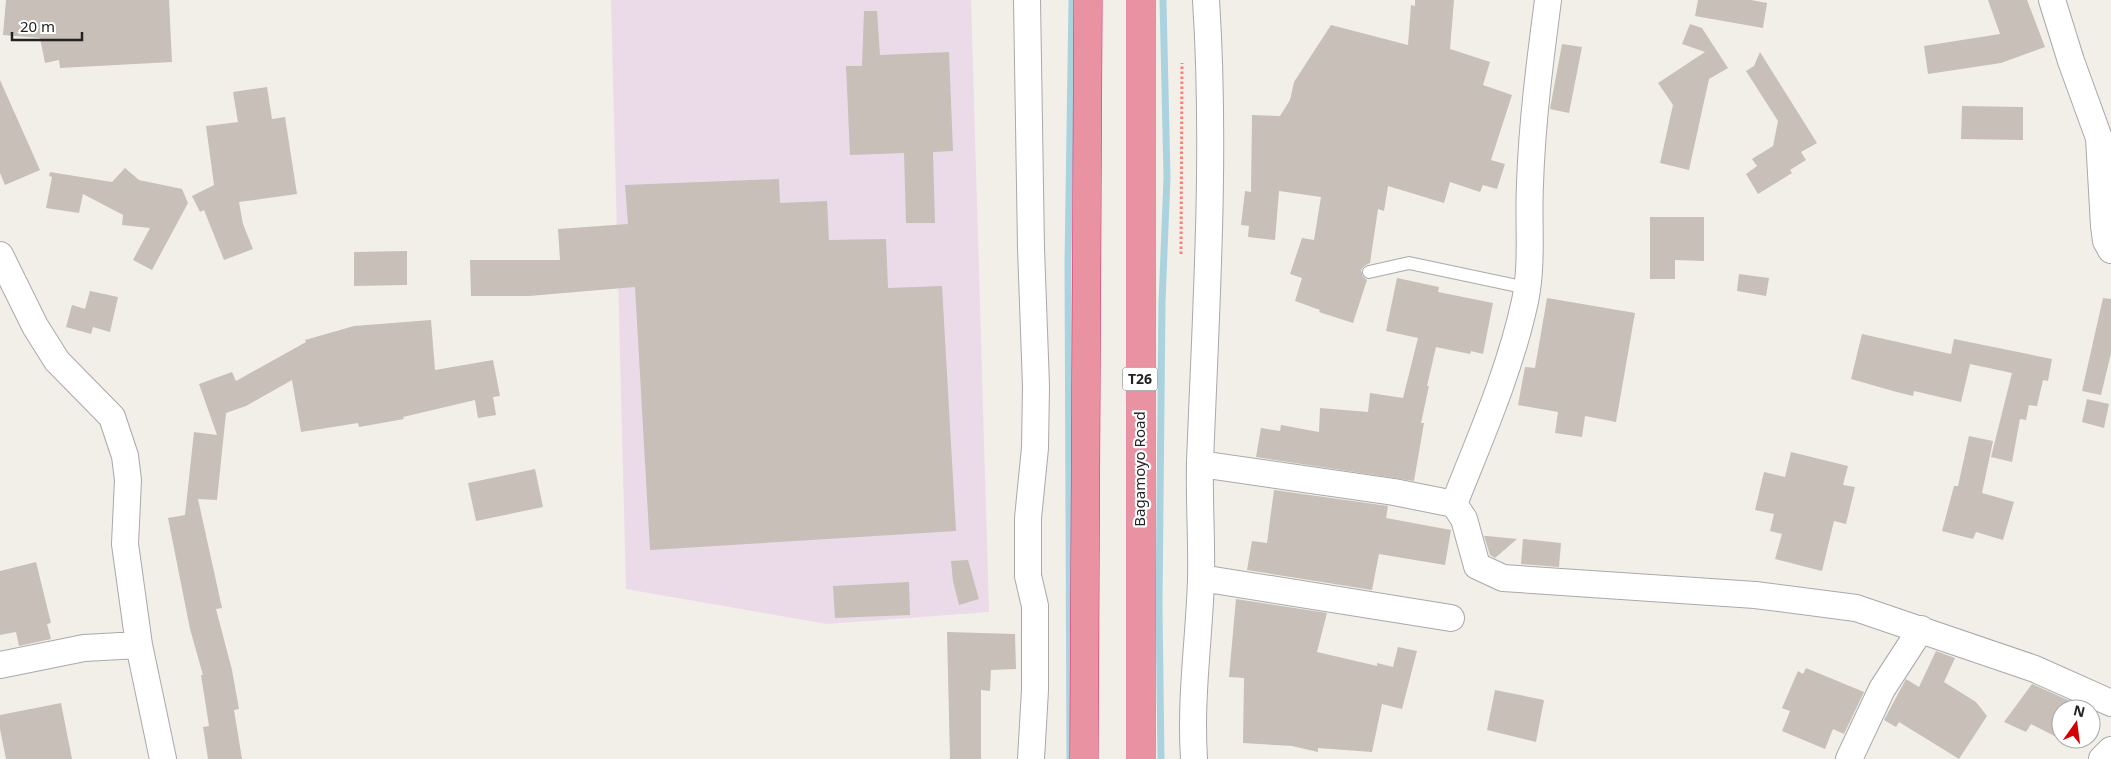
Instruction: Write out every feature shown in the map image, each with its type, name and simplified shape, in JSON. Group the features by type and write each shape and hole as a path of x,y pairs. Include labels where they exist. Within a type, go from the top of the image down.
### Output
{"highway":[{"path":"1084,759 1088,0"},
{"name":"Bagamoyo Road","path":"1141,0 1141,759"}],"street":[{"path":"1027,0 1031,248 1036,386 1035,448 1028,518 1028,576 1035,606 1035,690 1031,759"},
{"path":"1194,759 1192,730 1201,578 1200,464 1209,117 1206,0"},
{"path":"1454,504 1508,362 1527,288 1530,267 1530,184 1536,95 1548,0"},
{"path":"2052,0 2071,61 2099,138 2104,226 2106,241 2111,250"},
{"path":"0,255 35,326 57,361 112,417 126,456 128,480 125,544 140,645 163,759"},
{"path":"1200,464 1394,492 1454,504 1464,519 1477,566 1503,578 1764,596 1856,608 2035,669 2111,703"},
{"path":"1201,578 1451,618"},
{"path":"1849,759 1882,689 1921,630"},
{"path":"0,665 84,648 140,645"},
{"path":"2102,759 2111,750"}],"lane":[{"path":"1369,272 1409,264 1527,288"}],"shaded area":[{"path":"611,0 971,0 989,612 827,624 626,589"}],"building":[{"path":"6,0 169,0 172,62 60,68 59,60 45,63 40,38 3,35"},
{"path":"1415,0 1454,0 1450,49 1490,62 1483,85 1512,95 1491,160 1505,164 1497,189 1483,185 1480,192 1450,182 1444,203 1388,186 1384,211 1378,209 1370,263 1361,270 1363,277 1367,280 1353,323 1319,312 1320,310 1295,301 1302,278 1290,274 1302,238 1314,240 1321,197 1279,191 1275,240 1248,237 1249,226 1241,225 1245,191 1251,192 1252,115 1280,116 1290,100 1294,82 1331,25 1408,45 1411,5 1415,6"},
{"path":"1698,0 1751,0 1767,3 1763,28 1695,16"},
{"path":"1988,0 2027,0 2045,47 2001,63 1928,74 1924,46 2000,34"},
{"path":"864,11 877,11 880,55 949,52 953,151 933,152 935,223 906,223 904,153 850,155 846,66 862,66"},
{"path":"1690,24 1702,28 1728,68 1709,79 1689,170 1660,163 1673,105 1658,83 1705,52 1682,44"},
{"path":"1562,44 1582,47 1569,113 1550,109"},
{"path":"1760,52 1817,143 1801,152 1806,160 1790,170 1792,173 1758,194 1746,174 1757,166 1752,159 1773,146 1778,121 1746,71 1754,66"},
{"path":"0,80 40,170 5,185 0,173"},
{"path":"267,87 272,119 285,117 297,194 239,202 243,224 253,249 224,260 204,210 200,212 192,196 214,185 206,126 238,122 233,92"},
{"path":"1962,106 2023,107 2023,140 1961,139"},
{"path":"125,168 139,180 182,189 188,203 152,270 133,260 150,228 122,225 123,215 83,194 79,213 46,208 52,177 49,176 50,172 112,182"},
{"path":"779,179 780,203 827,201 829,240 886,239 888,288 942,286 956,531 650,550 635,287 529,296 471,296 470,260 560,260 558,229 628,224 625,185"},
{"path":"1650,217 1704,217 1704,261 1675,260 1675,279 1650,279"},
{"path":"407,251 407,285 354,286 354,252"},
{"path":"1739,274 1769,278 1766,296 1737,291"},
{"path":"1397,278 1439,287 1438,292 1493,303 1483,354 1471,351 1470,354 1436,347 1427,386 1429,386 1421,423 1424,423 1414,481 1256,457 1261,428 1280,431 1281,425 1319,432 1320,408 1368,412 1370,393 1403,398 1418,338 1386,331"},
{"path":"90,291 118,297 110,332 93,327 91,334 66,327 72,305 85,309"},
{"path":"1547,298 1635,313 1616,422 1585,416 1582,437 1555,433 1558,412 1518,405 1525,367 1535,368"},
{"path":"2103,298 2111,299 2111,353 2101,395 2082,391"},
{"path":"431,320 435,370 493,360 500,396 493,397 496,415 478,418 475,400 403,417 404,419 359,427 358,423 301,432 292,380 246,406 226,413 217,500 198,499 222,608 216,609 232,670 239,709 234,710 242,759 208,759 203,727 209,726 201,675 203,675 190,629 168,518 185,515 194,432 217,435 199,384 232,372 236,381 306,342 305,340 354,326"},
{"path":"1862,334 1951,354 1954,339 2052,359 2048,381 2043,380 2037,406 2029,405 2026,420 2020,419 2012,462 1991,457 2012,373 1970,364 1961,402 1914,391 1913,396 1893,391 1851,379"},
{"path":"2087,399 2109,404 2104,428 2082,422"},
{"path":"1969,436 1993,441 1982,493 2014,502 2003,540 1976,532 1973,539 1942,531 1954,486 1958,486"},
{"path":"1791,452 1848,466 1843,485 1855,487 1846,524 1834,521 1822,571 1775,559 1782,534 1770,531 1774,514 1755,510 1764,472 1785,477"},
{"path":"535,469 543,507 476,521 468,483"},
{"path":"1274,490 1388,506 1386,518 1451,530 1445,565 1379,554 1372,590 1247,570 1252,541 1267,543"},
{"path":"1484,536 1517,539 1495,558 1490,555"},
{"path":"1523,539 1561,543 1559,567 1521,564"},
{"path":"968,560 979,599 959,605 953,581 951,561"},
{"path":"36,562 51,623 47,624 51,639 19,646 16,632 0,635 0,571"},
{"path":"909,582 910,615 835,618 833,586"},
{"path":"1236,599 1327,613 1317,652 1377,666 1377,663 1393,667 1398,647 1417,651 1402,709 1382,704 1372,752 1318,748 1318,752 1292,746 1243,743 1244,678 1229,677"},
{"path":"947,632 1015,634 1016,669 991,670 990,691 981,690 981,759 950,759"},
{"path":"1936,651 1955,658 1944,682 1976,702 1987,716 1959,759 1899,722 1896,727 1884,720 1906,679 1919,687"},
{"path":"1806,668 1864,692 1844,734 1833,729 1825,749 1782,731 1790,711 1782,708 1798,671 1803,674"},
{"path":"2032,684 2066,699 2051,699 2051,734 2031,724 2026,732 2004,722"},
{"path":"1495,690 1544,700 1536,742 1487,730"},
{"path":"61,703 72,759 6,759 0,729 0,715"}],"waterway":[{"path":"1070,759 1068,261 1072,0"},
{"path":"1161,759 1159,606 1162,303 1167,177 1163,0"}]}
